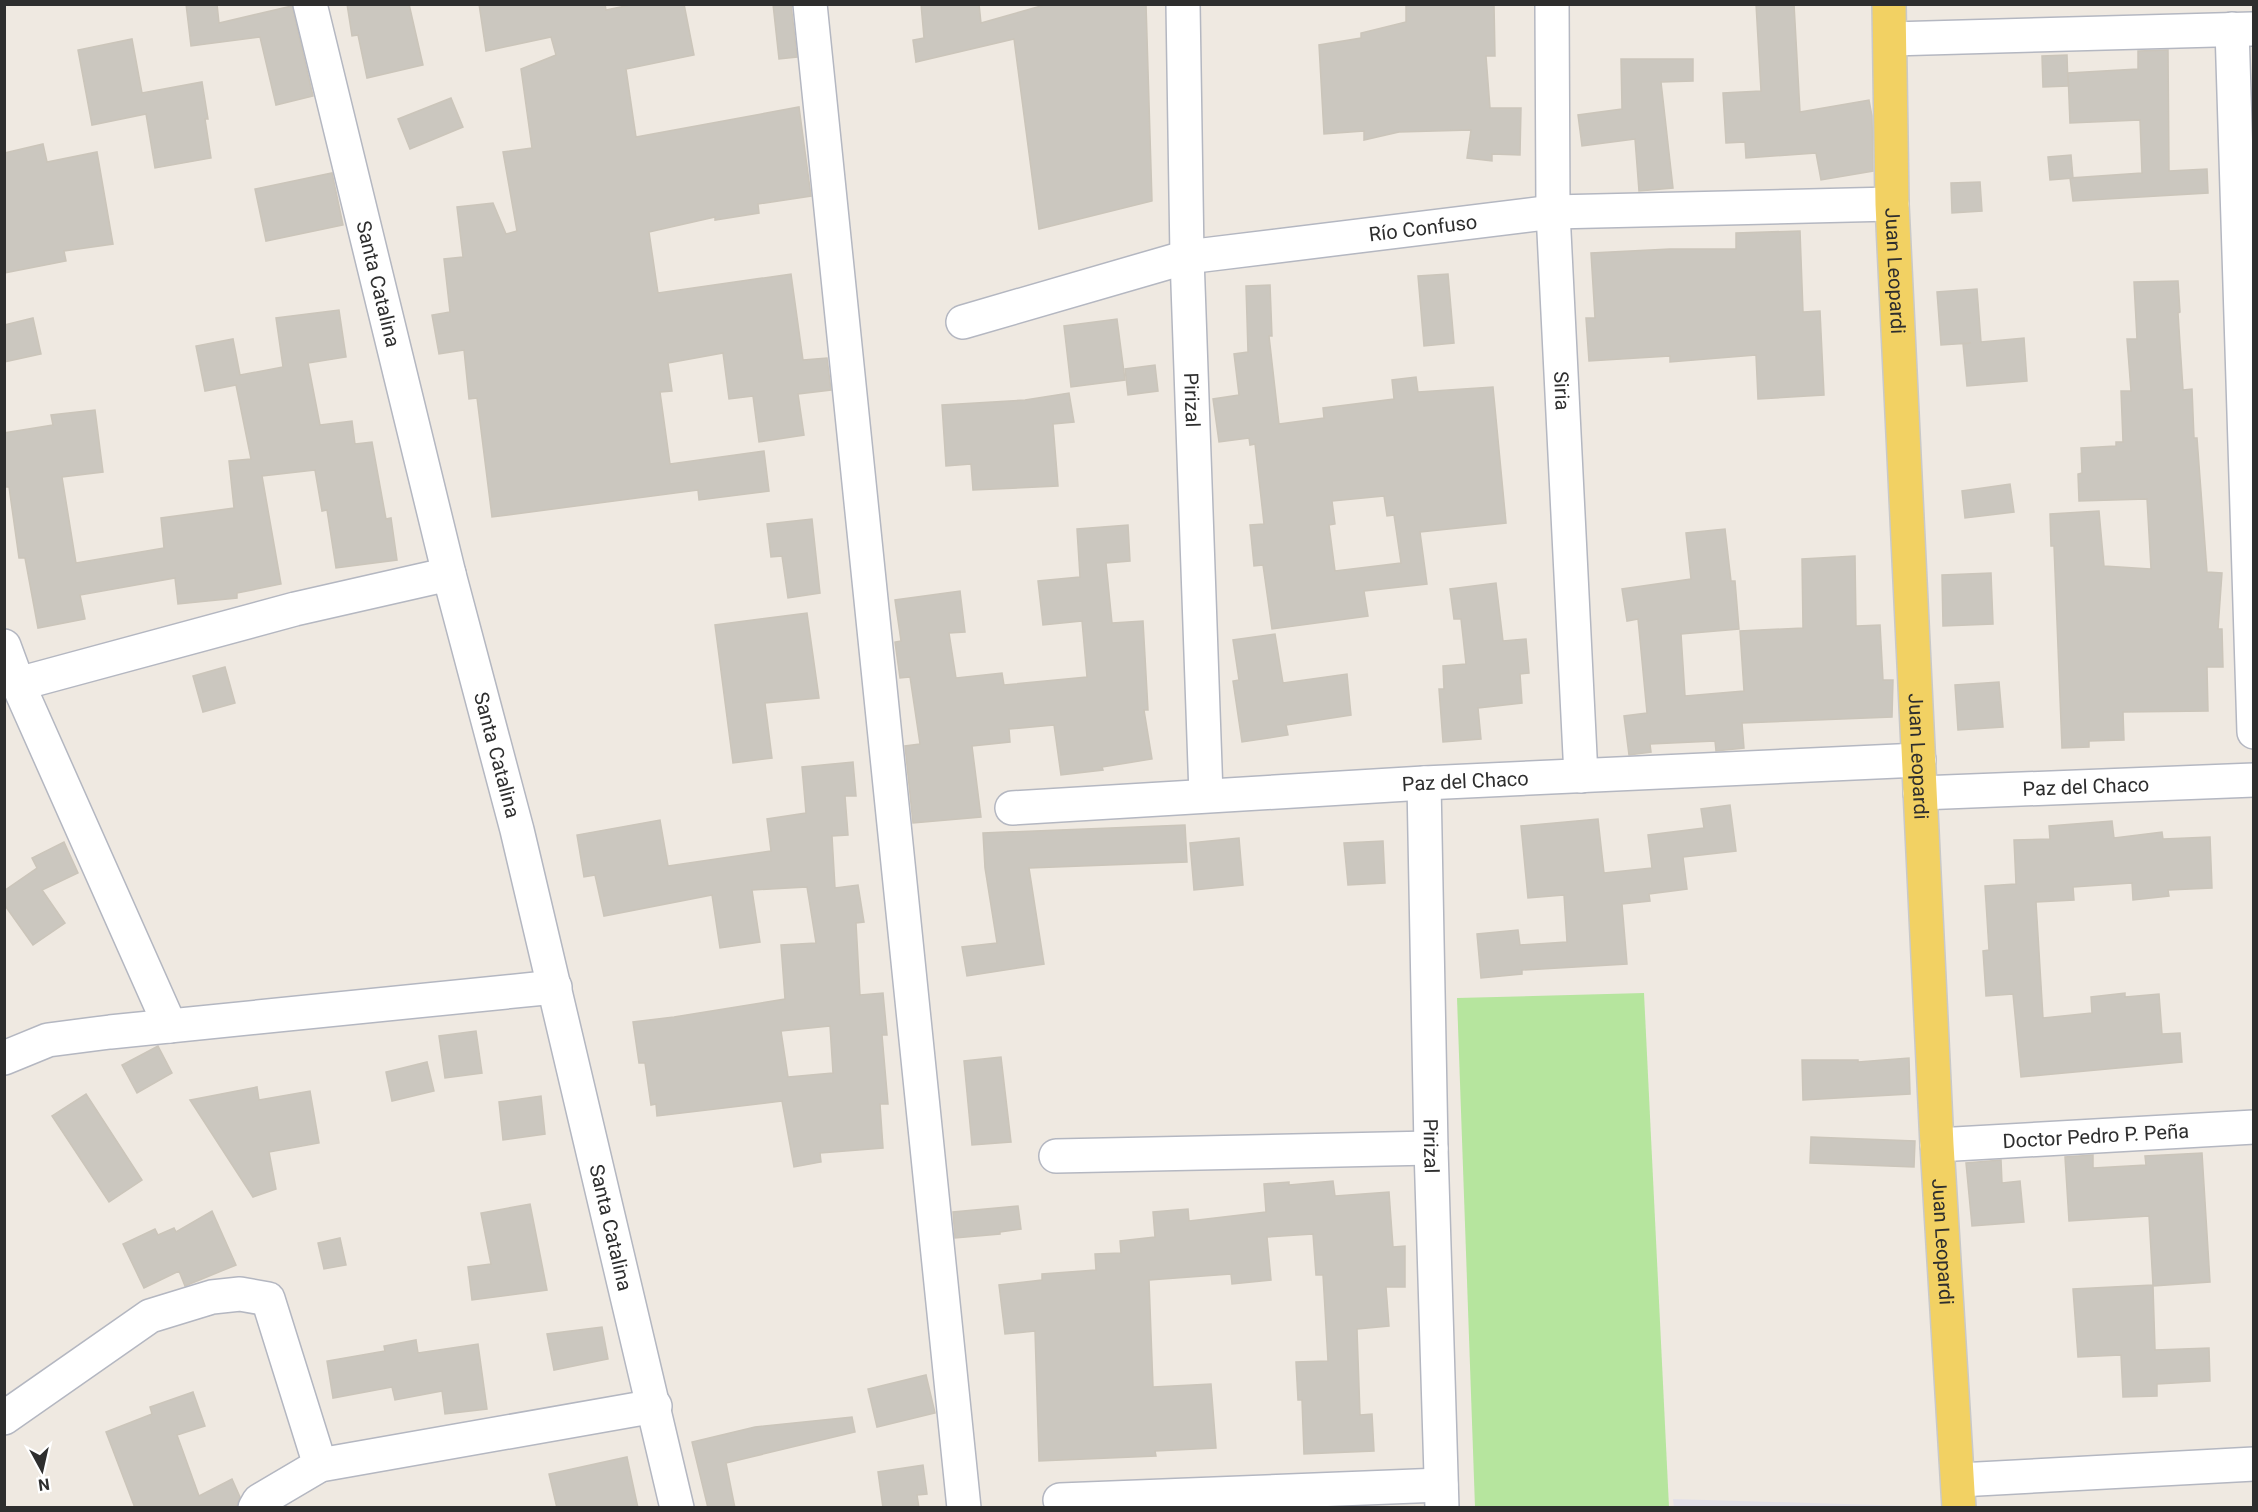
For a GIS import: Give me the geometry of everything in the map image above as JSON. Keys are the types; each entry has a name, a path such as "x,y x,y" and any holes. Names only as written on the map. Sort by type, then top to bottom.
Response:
{"main road":[{"name":"Juan Leopardi","path":"1889,4 1892,204 1936,1145 1959,1494"}],"street":[{"name":"Santa Catalina","path":"309,4 449,574 517,830 677,1508"},
{"path":"810,4 963,1499"},
{"name":"Pirizal","path":"1183,4 1187,257 1206,795"},
{"name":"Siria","path":"1552,4 1553,212 1581,776"},
{"path":"1891,39 2243,29 2253,732"},
{"name":"Río Confuso","path":"963,322 1187,257 1553,212 1892,204"},
{"path":"18,684 295,609 449,574"},
{"path":"4,646 18,684 170,1026"},
{"name":"Paz del Chaco","path":"1012,808 1424,783 1919,760"},
{"name":"Paz del Chaco","path":"1920,793 2253,780"},
{"name":"Pirizal","path":"1424,783 1431,1148 1442,1496"},
{"path":"4,1058 48,1040 555,987"},
{"name":"Doctor Pedro P. Peña","path":"1936,1145 2253,1127"},
{"path":"1056,1156 1431,1148"},
{"path":"4,1418 150,1316 212,1297 240,1294 268,1299 320,1465"},
{"path":"255,1508 259,1501 320,1465 655,1407"},
{"path":"1959,1494 2253,1464"},
{"path":"1060,1500 1442,1496"}],"shaded area":[{"path":"1673,1499 1943,1507 1674,1508"}],"green space":[{"path":"1644,993 1669,1507 1475,1507 1457,998"}],"building":[{"path":"186,4 217,4 219,23 292,6 313,96 276,105 260,37 191,46"},
{"path":"347,4 409,4 423,65 367,78 358,35 352,36"},
{"path":"479,4 605,4 606,10 635,4 684,4 694,55 626,69 636,137 799,107 811,196 758,204 759,213 715,220 715,217 649,232 658,293 791,274 803,360 827,358 831,390 798,394 804,435 759,442 753,396 729,399 723,353 668,363 672,391 660,392 670,464 764,451 769,491 699,500 698,490 492,517 477,398 469,399 464,350 439,354 432,315 450,312 444,259 463,257 457,207 493,203 506,234 517,231 503,152 532,148 521,69 556,55 551,37 486,51"},
{"path":"773,4 791,4 797,57 779,59"},
{"path":"921,4 979,4 981,23 1048,4 1146,4 1152,201 1039,229 1014,39 916,62 913,40 924,38"},
{"path":"1406,4 1494,4 1495,56 1486,56 1490,108 1521,108 1520,155 1492,154 1492,161 1467,158 1471,130 1399,132 1364,140 1364,131 1324,134 1319,45 1361,38 1361,33 1406,22"},
{"path":"1756,4 1794,4 1800,112 1869,100 1872,116 1873,171 1821,180 1816,153 1746,158 1745,142 1726,143 1723,93 1761,91"},
{"path":"132,39 142,93 202,82 211,158 155,168 146,114 92,125 78,50"},
{"path":"2168,50 2169,171 2207,169 2208,193 2073,201 2070,178 2142,173 2140,120 2070,123 2068,73 2138,69 2138,51"},
{"path":"2067,55 2068,86 2043,87 2042,56"},
{"path":"1621,59 1693,59 1693,81 1661,82 1673,188 1639,191 1635,139 1582,146 1578,115 1622,109"},
{"path":"451,98 463,127 410,149 398,119"},
{"path":"43,144 47,162 97,152 113,244 64,251 66,261 4,273 4,153"},
{"path":"2071,155 2073,178 2050,180 2048,157"},
{"path":"332,173 343,225 266,241 255,189"},
{"path":"1980,182 1982,211 1952,213 1951,183"},
{"path":"1800,231 1803,312 1820,311 1824,395 1758,399 1756,355 1670,362 1670,356 1589,361 1586,318 1595,318 1591,253 1670,249 1736,249 1736,233"},
{"path":"1448,274 1454,343 1424,346 1418,276"},
{"path":"2178,281 2183,390 2192,389 2194,438 2197,438 2207,572 2222,573 2218,629 2222,629 2223,667 2207,667 2208,711 2123,712 2124,740 2089,741 2089,747 2062,748 2054,546 2051,546 2050,514 2099,511 2104,566 2151,569 2147,499 2079,501 2078,474 2082,473 2081,448 2116,446 2116,442 2123,442 2121,391 2131,391 2127,339 2137,339 2134,282"},
{"path":"1270,285 1272,336 1269,336 1279,424 1324,418 1323,408 1394,399 1392,380 1416,377 1418,392 1493,387 1506,523 1420,532 1427,584 1364,591 1368,616 1272,629 1263,565 1254,566 1250,525 1264,524 1255,444 1250,445 1249,438 1219,442 1213,399 1239,395 1234,354 1248,352 1246,286","holes":["1384,496 1387,516 1394,515 1401,563 1335,571 1329,525 1335,524 1332,501"]},
{"path":"1977,289 1981,342 2024,338 2027,381 1967,386 1963,344 1971,343 1941,345 1937,292"},
{"path":"339,310 346,357 308,363 320,425 352,421 355,444 372,442 386,519 391,518 397,560 336,568 327,510 322,511 315,470 262,476 281,584 237,593 237,598 178,604 175,578 80,595 85,619 38,628 25,558 19,558 9,487 4,487 4,433 53,425 51,415 95,410 103,472 62,477 76,563 164,548 161,518 234,508 229,461 251,459 236,385 205,391 196,346 233,339 240,375 283,367 276,318"},
{"path":"33,318 41,354 4,362 4,325"},
{"path":"1117,319 1125,380 1071,387 1064,326"},
{"path":"1155,365 1158,391 1128,395 1125,369"},
{"path":"1069,393 1074,422 1053,424 1058,486 973,490 971,464 946,466 942,405 1025,400"},
{"path":"2010,484 2014,512 1965,518 1962,491"},
{"path":"812,519 820,593 788,598 782,556 771,557 767,524"},
{"path":"1128,525 1130,561 1106,563 1112,623 1143,621 1148,710 1144,710 1152,759 1102,767 1103,770 1061,775 1054,725 1009,729 1010,742 972,746 981,817 913,823 905,746 920,744 910,677 900,678 895,642 901,641 895,600 960,591 965,632 949,633 956,678 1002,673 1004,685 1087,677 1082,621 1043,625 1038,581 1080,577 1077,529"},
{"path":"1725,529 1731,581 1735,581 1739,629 1681,634 1685,696 1744,691 1740,631 1803,628 1802,559 1855,556 1856,626 1880,625 1883,680 1893,680 1892,717 1742,723 1744,748 1716,751 1715,741 1650,744 1651,752 1629,755 1624,716 1647,713 1638,619 1627,621 1622,589 1691,579 1686,533"},
{"path":"1991,573 1993,624 1943,626 1942,575"},
{"path":"1496,583 1503,641 1526,639 1529,673 1520,674 1522,703 1478,708 1481,739 1443,742 1439,689 1444,689 1443,666 1466,664 1461,619 1454,619 1450,589"},
{"path":"807,613 819,698 765,703 772,758 733,763 715,625"},
{"path":"1275,634 1283,683 1347,674 1351,715 1286,725 1288,735 1242,742 1233,681 1239,680 1233,640"},
{"path":"225,667 235,703 203,712 193,676"},
{"path":"1999,682 2003,727 1958,730 1955,685"},
{"path":"853,762 856,796 845,796 848,835 832,836 835,888 858,885 864,922 856,923 860,995 883,993 887,1035 882,1035 888,1104 880,1104 883,1148 820,1153 821,1162 794,1167 782,1101 657,1116 656,1104 651,1105 645,1063 639,1063 633,1022 785,999 781,945 816,943 807,887 752,890 760,942 720,948 712,895 604,916 595,875 584,877 577,835 660,820 668,866 771,851 767,819 806,813 802,767","holes":["830,1026 833,1073 788,1077 781,1031"]},
{"path":"1730,805 1736,851 1683,857 1687,889 1649,894 1650,901 1622,904 1627,964 1522,970 1522,974 1481,978 1477,934 1518,930 1520,945 1567,942 1564,895 1528,898 1521,826 1598,819 1604,873 1652,868 1648,835 1704,828 1701,809"},
{"path":"2112,821 2114,838 2162,832 2163,839 2210,837 2212,888 2168,890 2169,896 2133,900 2132,883 2073,887 2074,900 2036,902 2043,1018 2092,1013 2091,997 2125,993 2125,997 2159,994 2162,1034 2180,1033 2182,1062 2021,1077 2013,994 1986,996 1983,951 1989,950 1985,886 2016,884 2014,840 2050,839 2049,826"},
{"path":"1185,825 1187,862 1029,868 1044,964 967,976 962,947 997,943 985,868 983,833"},
{"path":"1239,838 1243,885 1194,890 1190,843"},
{"path":"1383,841 1385,883 1348,885 1344,843"},
{"path":"64,842 78,873 42,890 65,923 33,945 6,907 4,908 4,891 37,868 32,858"},
{"path":"476,1031 482,1073 445,1078 439,1036"},
{"path":"158,1046 172,1073 137,1093 122,1065"},
{"path":"1001,1057 1011,1142 972,1145 964,1061"},
{"path":"1909,1058 1910,1094 1803,1100 1802,1060 1858,1060 1858,1062"},
{"path":"427,1062 434,1091 392,1101 386,1072"},
{"path":"257,1087 259,1100 310,1091 319,1143 269,1152 276,1189 253,1197 190,1100"},
{"path":"86,1094 142,1180 109,1202 52,1116"},
{"path":"541,1096 545,1134 503,1140 499,1102"},
{"path":"1811,1137 1915,1141 1914,1167 1810,1163"},
{"path":"2202,1153 2210,1282 2153,1286 2155,1350 2209,1348 2210,1381 2157,1384 2157,1396 2123,1397 2121,1355 2078,1357 2073,1289 2153,1285 2149,1216 2069,1221 2065,1157 2093,1155 2093,1168 2146,1165 2145,1156"},
{"path":"2001,1160 2002,1183 2020,1181 2024,1222 1972,1226 1966,1163"},
{"path":"1333,1181 1335,1196 1389,1192 1393,1247 1405,1246 1405,1287 1386,1287 1389,1326 1357,1329 1360,1415 1372,1414 1374,1451 1304,1454 1302,1400 1298,1400 1296,1362 1328,1361 1323,1275 1316,1275 1313,1234 1267,1237 1271,1280 1232,1284 1231,1274 1149,1280 1153,1387 1211,1384 1216,1448 1155,1451 1156,1456 1039,1461 1035,1331 1005,1334 999,1285 1042,1280 1042,1274 1096,1270 1095,1254 1121,1253 1120,1241 1155,1237 1153,1212 1188,1209 1189,1221 1266,1212 1264,1184 1289,1182 1289,1185"},
{"path":"530,1204 547,1290 472,1300 468,1267 491,1264 481,1213"},
{"path":"1018,1206 1021,1229 1000,1232 1000,1234 955,1238 953,1212"},
{"path":"212,1211 236,1265 185,1286 179,1271 144,1288 123,1244 155,1229 158,1235 174,1228 176,1232"},
{"path":"340,1238 346,1265 324,1269 318,1243"},
{"path":"602,1327 608,1359 554,1370 547,1334"},
{"path":"416,1340 418,1353 478,1344 487,1409 445,1414 442,1391 395,1400 392,1387 333,1398 327,1361 385,1351 384,1346"},
{"path":"926,1375 935,1413 877,1427 868,1389"},
{"path":"193,1392 205,1426 177,1435 199,1496 232,1479 240,1497 236,1508 135,1508 106,1432 152,1414 150,1407"},
{"path":"852,1417 855,1432 726,1463 735,1508 708,1508 692,1442 755,1427"},
{"path":"627,1457 638,1508 557,1508 549,1474"},
{"path":"923,1465 927,1494 917,1495 919,1508 883,1508 878,1472"}]}
